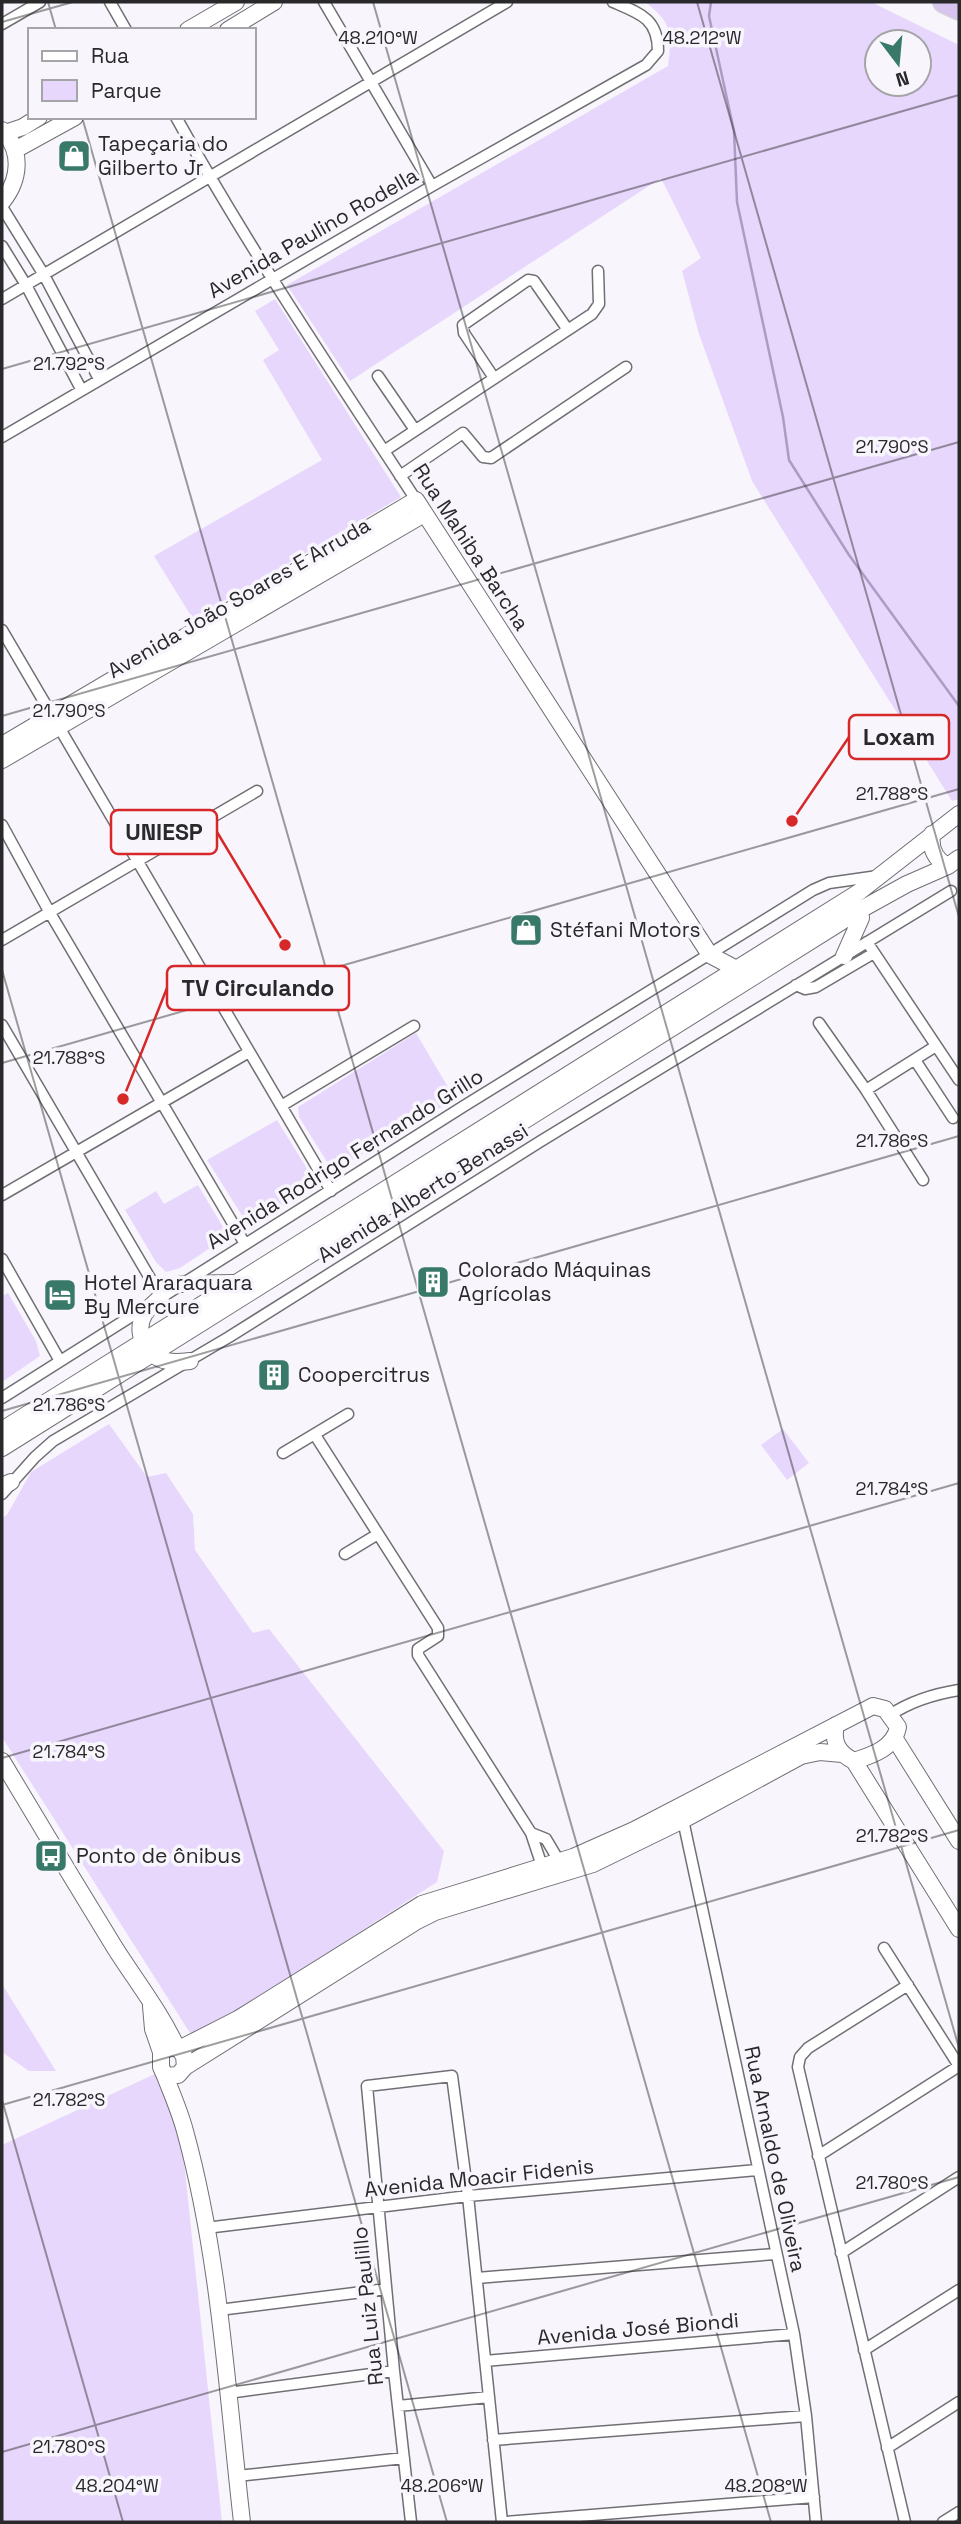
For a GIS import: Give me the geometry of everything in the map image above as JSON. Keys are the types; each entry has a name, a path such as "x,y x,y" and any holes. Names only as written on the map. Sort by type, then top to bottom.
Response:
{"highway":[{"path":"944,2 959,9"}],"street":[{"path":"2,24 40,2"},
{"path":"110,2 125,28"},
{"path":"191,28 236,2"},
{"path":"231,28 274,2"},
{"path":"324,2 432,186"},
{"path":"2,299 507,2"},
{"name":"Avenida Paulino Rodella","path":"2,437 432,186 646,65 658,51 654,25 638,13 613,2"},
{"path":"36,119 23,127 3,131 15,150 17,165 16,179 2,204 44,275 99,379"},
{"path":"15,150 71,119"},
{"name":"Rua Mahiba Barcha","path":"177,119 273,280 710,955 754,977"},
{"path":"2,246 26,285 81,389"},
{"path":"384,451 597,310 598,271"},
{"path":"494,378 464,333 463,325 528,280 534,281 568,330"},
{"path":"400,476 463,432 483,457 491,458 626,367"},
{"path":"377,376 415,430"},
{"name":"Avenida João Soares E Arruda","path":"2,760 76,710 420,507"},
{"path":"2,630 331,1191"},
{"name":"Avenida João Soares E Arruda","path":"2,745 55,723"},
{"path":"2,940 257,790"},
{"path":"2,1448 236,1283 859,892 959,814"},
{"path":"2,825 50,913 245,1244"},
{"path":"932,834 934,853 941,863 954,862"},
{"path":"2,1430 147,1348 907,884 954,862"},
{"name":"Avenida Rodrigo Fernando Grillo","path":"2,1398 464,1106 813,890 829,883 880,875"},
{"name":"Avenida Alberto Benassi","path":"5,1487 54,1441 190,1361 951,891"},
{"path":"860,914 869,925 874,953 959,1080"},
{"path":"844,956 860,914"},
{"path":"796,985 805,989 816,987 874,953"},
{"path":"819,1023 866,1090 923,1180"},
{"path":"2,1025 161,1297 146,1312 141,1322 140,1331 147,1348 169,1362 190,1361"},
{"path":"281,1106 414,1026"},
{"path":"866,1090 936,1046"},
{"path":"2,1195 248,1052"},
{"path":"915,1060 953,1118"},
{"path":"2,1259 60,1361"},
{"path":"182,1284 236,1283"},
{"path":"283,1453 348,1414"},
{"path":"315,1435 440,1632 418,1649 418,1655 531,1833 542,1866"},
{"path":"345,1554 378,1534"},
{"path":"890,1714 906,1704 939,1693 959,1690"},
{"path":"165,2076 173,2076 183,2070 435,1912 593,1864 680,1814 836,1725 873,1706 885,1709 898,1727 895,1739 876,1753 848,1757 820,1752 801,1756 680,1814 604,1845 422,1904 238,2019 172,2049 161,2067 185,2130 206,2228 219,2310 242,2522"},
{"path":"836,1725 835,1740 959,1929"},
{"path":"895,1739 959,1841"},
{"path":"2,1760 151,2006 153,2029 172,2049 184,2056 185,2130"},
{"name":"Rua Arnaldo de Oliveira","path":"680,1814 794,2334 806,2416 816,2522"},
{"path":"531,1833 546,1839 559,1861"},
{"path":"818,2156 959,2066 884,1948"},
{"path":"905,2522 798,2071 800,2057 808,2048 908,1985"},
{"name":"Rua Luiz Paulillo","path":"411,2522 377,2208 367,2086 452,2076 468,2196"},
{"name":"Avenida Moacir Fidenis","path":"206,2228 468,2196 757,2170"},
{"path":"841,2253 959,2177"},
{"path":"468,2196 504,2522 814,2497"},
{"path":"477,2278 775,2254"},
{"path":"219,2310 386,2289"},
{"path":"864,2350 959,2290"},
{"name":"Avenida José Biondi","path":"485,2361 794,2334"},
{"path":"228,2393 394,2371"},
{"path":"398,2406 489,2396"},
{"path":"887,2448 959,2402"},
{"path":"493,2440 806,2416"},
{"path":"237,2476 404,2458"},
{"path":"943,2522 959,2512"}],"green space":[{"path":"645,2 871,2 924,28 863,28 863,98 933,98 933,32 959,45 959,799 952,801 752,481 699,334 682,271 701,258 661,178 350,381 287,285 668,66 670,37 661,16"},
{"path":"275,299 401,497 193,619 154,556 322,460 263,360 279,350 255,311"},
{"path":"416,1033 455,1099 342,1166 334,1168 329,1165 299,1117 298,1107"},
{"path":"277,1120 306,1167 311,1182 301,1194 282,1208 261,1219 246,1222 207,1160"},
{"path":"198,1185 223,1227 225,1238 180,1268 166,1272 156,1262 125,1210 156,1191 164,1204"},
{"path":"8,1293 36,1341 40,1356 2,1382 2,1296"},
{"path":"109,1424 147,1477 166,1473 193,1514 195,1550 253,1633 269,1629 444,1851 437,1882 204,2032 190,2033 2,1737 2,1518 7,1515 31,1472"},
{"path":"783,1429 809,1463 787,1480 761,1445"},
{"path":"2,1984 56,2071 29,2071 2,2052"},
{"path":"157,2073 181,2133 222,2522 2,2522 2,2145"}],"waterway":[{"path":"711,2 709,16 734,131 737,202 783,417 789,460 849,555 959,706"}],"place":[{"name":"Tapeçaria do Gilberto Jr","path":"74,156"},
{"name":"Loxam","path":"792,821"},
{"name":"Stéfani Motors","path":"526,930"},
{"name":"UNIESP","path":"285,945"},
{"name":"TV Circulando","path":"123,1099"},
{"name":"Colorado Máquinas Agrícolas","path":"433,1282"},
{"name":"Hotel Araraquara By Mercure","path":"60,1295"},
{"name":"Coopercitrus","path":"274,1375"},
{"name":"Ponto de ônibus","path":"51,1856"}]}
